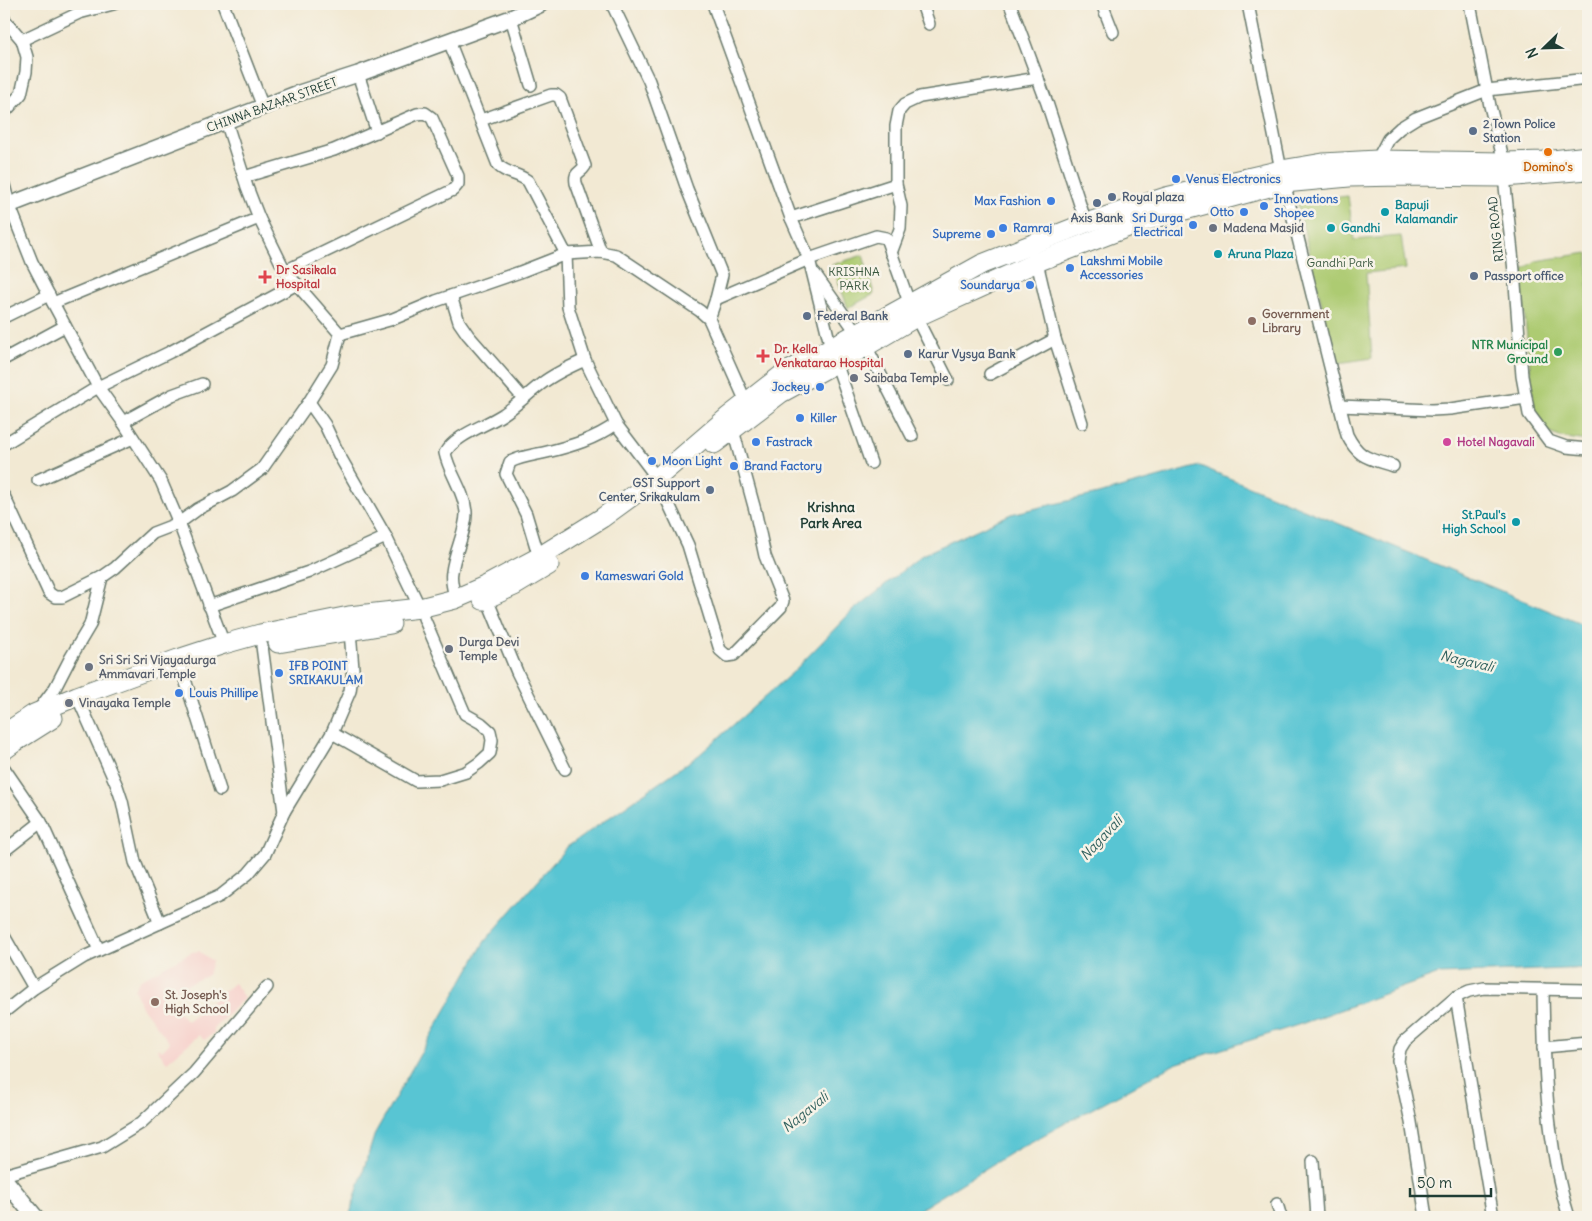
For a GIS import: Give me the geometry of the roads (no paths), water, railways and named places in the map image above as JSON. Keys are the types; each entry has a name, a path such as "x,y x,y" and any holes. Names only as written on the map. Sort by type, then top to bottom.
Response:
{"main road":[{"path":"913,311 1144,221 1323,163 1377,160 1504,170 1544,161 1588,156"},
{"path":"4,750 36,721 50,719 81,705 182,670 262,646 350,631 422,613 484,586 539,557 658,482 733,430 834,355 913,311 982,264 1086,223 1166,197 1283,177 1385,176 1504,170 1588,170"},
{"path":"4,734 36,721 77,696 224,644 260,634 349,616 453,611 487,599 514,586 545,567 658,482 746,402 783,374 834,355"},
{"path":"4,1179 35,1217"}],"street":[{"path":"22,40 80,13 113,4"},
{"path":"223,4 263,107"},
{"name":"CHINNA BAZAAR STREET","path":"6,205 296,94 358,74 511,18 541,4"},
{"path":"612,4 649,81 687,189 722,275 709,319"},
{"path":"714,4 791,218 810,264 834,355 870,463"},
{"path":"922,4 928,24"},
{"path":"1010,4 1038,78 1086,223"},
{"path":"1102,4 1113,32"},
{"path":"1248,4 1283,177 1347,435 1354,448 1363,456 1393,466"},
{"name":"RING ROAD","path":"1470,4 1504,170 1522,376 1529,414 1549,440 1566,447 1588,449"},
{"path":"511,18 530,85"},
{"path":"4,19 22,40 27,57 21,94 4,113"},
{"path":"449,41 498,165 503,170 522,176 528,181 566,254 568,307 585,360 616,424 658,482 665,496 688,545 720,650 727,656 734,655 782,607 783,601 765,556 755,510 733,430"},
{"path":"358,74 377,132"},
{"path":"890,253 900,229 900,206 896,184 896,126 899,111 905,104 920,97 1038,78"},
{"path":"1377,160 1388,139 1400,128 1416,118 1487,90 1588,79"},
{"path":"481,120 551,95 556,95 560,98 585,166 583,170 577,173 575,177 576,183 602,252"},
{"path":"244,177 334,150 417,114 425,113 432,118 458,176 458,184 453,190 285,271"},
{"path":"226,121 259,218 285,271 340,334"},
{"path":"791,218 896,184"},
{"path":"4,185 6,205 32,262 65,326 98,387 123,422 160,482 179,523 224,644"},
{"path":"4,317 259,218"},
{"path":"716,299 810,264 876,236 886,238 913,311 948,380"},
{"path":"1034,244 1055,339 1082,422"},
{"path":"340,334 393,319 566,254 602,252 616,255 709,319 746,402"},
{"path":"810,264 862,340 912,436"},
{"path":"4,444 98,387 170,352 297,284"},
{"path":"451,296 459,322 468,335 523,398"},
{"path":"4,359 65,326"},
{"path":"4,496 49,593 55,598 62,597 102,577 153,533 179,523 198,509 232,492 262,469 309,402 332,365 340,334"},
{"path":"990,374 1055,339"},
{"path":"455,599 451,574 465,524 466,512 464,499 447,463 445,453 449,446 503,414 543,382 564,369 585,360"},
{"path":"123,422 172,395 202,384"},
{"path":"1340,406 1441,410 1526,398"},
{"path":"309,402 325,425 339,455 386,537 422,613 465,714 481,723 490,731 492,740 490,752 480,763 466,772 440,780 416,781 332,733"},
{"path":"539,557 526,514 506,474 510,462 519,458 571,446 602,434 616,424"},
{"path":"38,480 133,438"},
{"path":"209,606 309,572 386,537"},
{"path":"36,721 70,657 90,625 102,577"},
{"path":"487,599 517,672 565,769"},
{"path":"4,1012 34,988 98,950 220,896 248,874 265,854 284,812 332,733 350,691 353,669 350,631"},
{"path":"262,646 284,812"},
{"path":"182,670 220,790"},
{"path":"81,705 117,786 135,862 160,923"},
{"path":"4,768 41,822 98,950"},
{"path":"4,851 41,822"},
{"path":"4,936 34,988"},
{"path":"4,1175 102,1146 141,1123 194,1073 267,987"},
{"path":"1426,1217 1411,1122 1398,1061 1400,1049 1405,1041 1456,997 1469,990 1484,988 1588,990"},
{"path":"1543,989 1544,1047 1552,1146 1569,1217"},
{"path":"1456,997 1493,1217"},
{"path":"1544,1047 1588,1043"},
{"path":"1313,1161 1317,1217"},
{"path":"1277,1204 1281,1217"}],"water":[{"name":"Nagavali","path":"1200,466 1588,627 1588,968 1439,974 1301,1024 1175,1064 1014,1151 914,1213 888,1217 349,1217 375,1133 485,941 567,847 699,755 792,673 852,611 922,555 1011,514 1098,494"}],"place":[{"name":"2 Town Police Station","path":"1473,131"},
{"name":"Domino's","path":"1548,152"},
{"name":"Venus Electronics","path":"1176,179"},
{"name":"Royal plaza","path":"1112,197"},
{"name":"Max Fashion","path":"1051,201"},
{"name":"Axis Bank","path":"1097,203"},
{"name":"Innovations Shopee","path":"1264,206"},
{"name":"Otto","path":"1244,212"},
{"name":"Bapuji Kalamandir","path":"1385,212"},
{"name":"Sri Durga Electrical","path":"1193,225"},
{"name":"Ramraj","path":"1003,228"},
{"name":"Madena Masjid","path":"1213,228"},
{"name":"Gandhi","path":"1331,228"},
{"name":"Supreme","path":"991,234"},
{"name":"Aruna Plaza","path":"1218,254"},
{"name":"Lakshmi Mobile Accessories","path":"1070,268"},
{"name":"Passport office","path":"1474,276"},
{"name":"Dr Sasikala Hospital","path":"265,277"},
{"name":"Soundarya","path":"1030,285"},
{"name":"Federal Bank","path":"807,316"},
{"name":"Government Library","path":"1252,321"},
{"name":"NTR Municipal Ground","path":"1558,352"},
{"name":"Karur Vysya Bank","path":"908,354"},
{"name":"Dr. Kella Venkatarao Hospital","path":"763,356"},
{"name":"Saibaba Temple","path":"854,378"},
{"name":"Jockey","path":"820,387"},
{"name":"Killer","path":"800,418"},
{"name":"Fastrack","path":"756,442"},
{"name":"Hotel Nagavali","path":"1447,442"},
{"name":"Moon Light","path":"652,461"},
{"name":"Brand Factory","path":"734,466"},
{"name":"GST Support Center, Srikakulam","path":"710,490"},
{"name":"St.Paul's High School","path":"1516,522"},
{"name":"Kameswari Gold","path":"585,576"},
{"name":"Durga Devi Temple","path":"449,649"},
{"name":"Sri Sri Sri Vijayadurga Ammavari Temple","path":"89,667"},
{"name":"IFB POINT SRIKAKULAM","path":"279,673"},
{"name":"Louis Phillipe","path":"179,693"},
{"name":"Vinayaka Temple","path":"69,703"},
{"name":"St. Joseph's High School","path":"155,1002"}],"district":[{"name":"Krishna Park Area","path":"831,516"}],"park label":[{"name":"Gandhi Park","path":"1340,263"},
{"name":"KRISHNA PARK","path":"854,279"}]}
